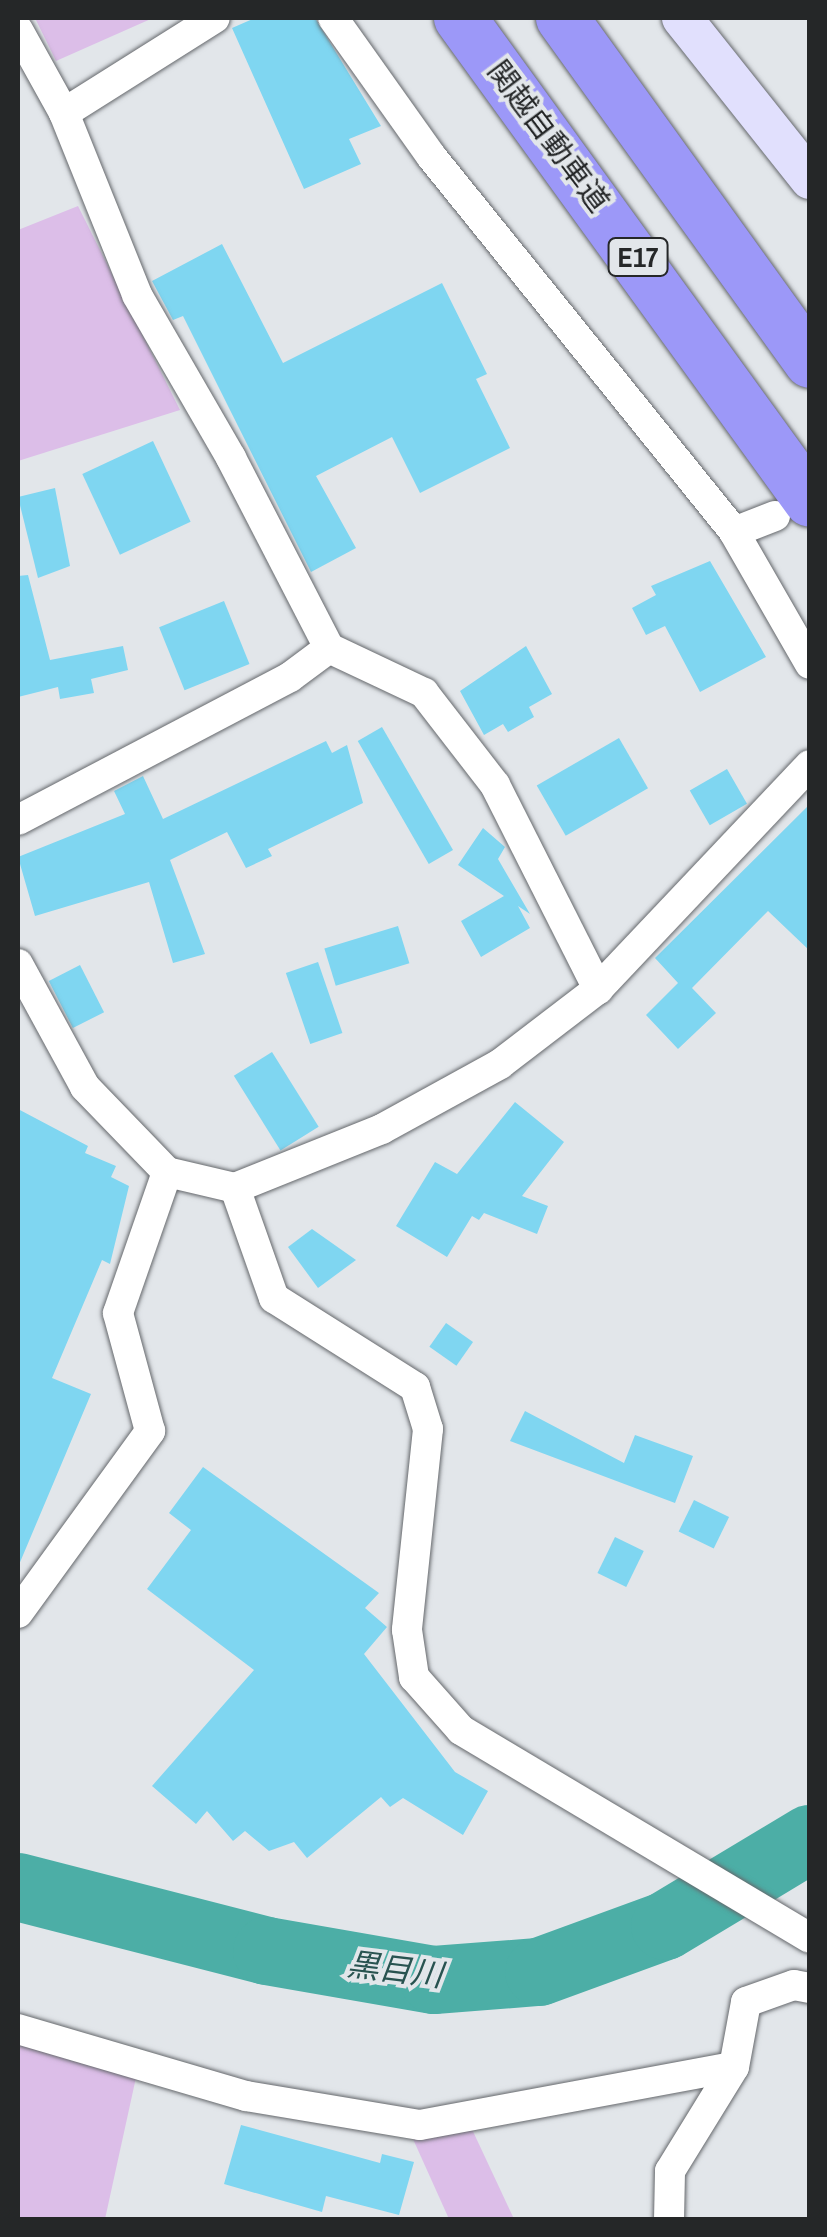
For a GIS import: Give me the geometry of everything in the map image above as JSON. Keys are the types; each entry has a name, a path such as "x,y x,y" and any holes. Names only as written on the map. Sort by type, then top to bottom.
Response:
{"highway":[{"name":"関越自動車道","path":"460,18 792,508"},
{"name":"E17","path":"562,18 810,362"}],"street":[{"path":"64,113 215,18"},
{"path":"333,18 431,156 734,532 810,664"},
{"path":"682,18 810,179"},
{"path":"18,30 64,113 137,295 231,458 328,648 424,693 496,785 598,990"},
{"path":"734,532 792,508"},
{"path":"18,820 290,677 328,648"},
{"path":"18,964 85,1088 167,1172 235,1188 382,1130 500,1064 598,990 810,765"},
{"path":"18,1613 150,1430 118,1313 167,1172"},
{"path":"235,1188 274,1298 415,1387 428,1429 407,1630 414,1677 461,1730 810,1938"},
{"path":"669,2220 670,2171 734,2066 746,2002 794,1985 810,1988"},
{"path":"18,2028 246,2096 420,2124 734,2066"}],"shaded area":[{"path":"35,18 153,18 56,61"},
{"path":"78,206 180,410 18,461 18,230"},
{"path":"18,2041 137,2073 105,2219 18,2219"},
{"path":"470,2125 514,2219 449,2219 413,2139"}],"building":[{"path":"255,18 315,18 381,126 349,139 361,164 304,189 232,28"},
{"path":"222,244 283,363 442,283 487,374 476,379 510,448 420,493 392,437 316,476 356,548 311,572 183,316 173,320 152,281"},
{"path":"153,441 191,522 120,555 82,474"},
{"path":"55,488 70,566 38,578 18,497"},
{"path":"710,561 766,657 700,692 665,626 646,635 632,608 656,595 651,586"},
{"path":"28,575 50,660 123,646 128,670 91,679 94,693 60,699 58,687 18,697 18,576"},
{"path":"224,601 249,664 185,690 159,627"},
{"path":"526,646 552,694 529,707 534,717 508,732 503,724 484,735 460,691"},
{"path":"382,727 453,850 429,864 358,741"},
{"path":"619,738 648,788 566,836 537,786"},
{"path":"326,741 332,753 347,745 363,803 268,849 272,856 246,868 227,832 170,860 205,954 173,963 149,882 35,916 18,857 125,814 114,791 143,776 163,819"},
{"path":"727,769 747,804 710,825 690,791"},
{"path":"810,804 810,951 768,911 692,988 716,1013 678,1049 646,1015 678,983 655,958"},
{"path":"483,828 505,847 498,859 530,914 518,906 530,928 481,957 461,921 504,896 458,865"},
{"path":"398,926 409,963 336,986 324,949"},
{"path":"318,962 342,1033 310,1044 286,973"},
{"path":"80,965 104,1012 73,1028 49,981"},
{"path":"272,1052 319,1127 280,1150 234,1076"},
{"path":"515,1102 564,1142 522,1196 548,1206 537,1234 484,1213 479,1220 472,1216 447,1257 396,1226 435,1162 457,1174"},
{"path":"18,1109 88,1146 85,1153 116,1166 111,1177 129,1186 110,1264 102,1260 52,1378 91,1394 18,1567"},
{"path":"312,1229 356,1260 318,1288 288,1247"},
{"path":"446,1323 473,1342 456,1366 429,1347"},
{"path":"525,1411 624,1463 635,1435 693,1456 675,1503 510,1441"},
{"path":"203,1467 379,1593 365,1608 387,1627 364,1654 455,1772 488,1791 463,1835 403,1798 390,1807 381,1797 307,1858 294,1842 269,1851 245,1831 233,1841 207,1811 196,1824 152,1786 254,1670 147,1589 191,1530 169,1513"},
{"path":"694,1500 729,1517 714,1549 679,1531"},
{"path":"615,1537 644,1551 626,1587 597,1573"},
{"path":"241,2125 380,2163 382,2154 414,2162 399,2215 326,2196 322,2212 224,2184"}],"waterway":[{"name":"黒目川","path":"18,1887 267,1951 434,1980 539,1972 665,1926 810,1839"}]}
